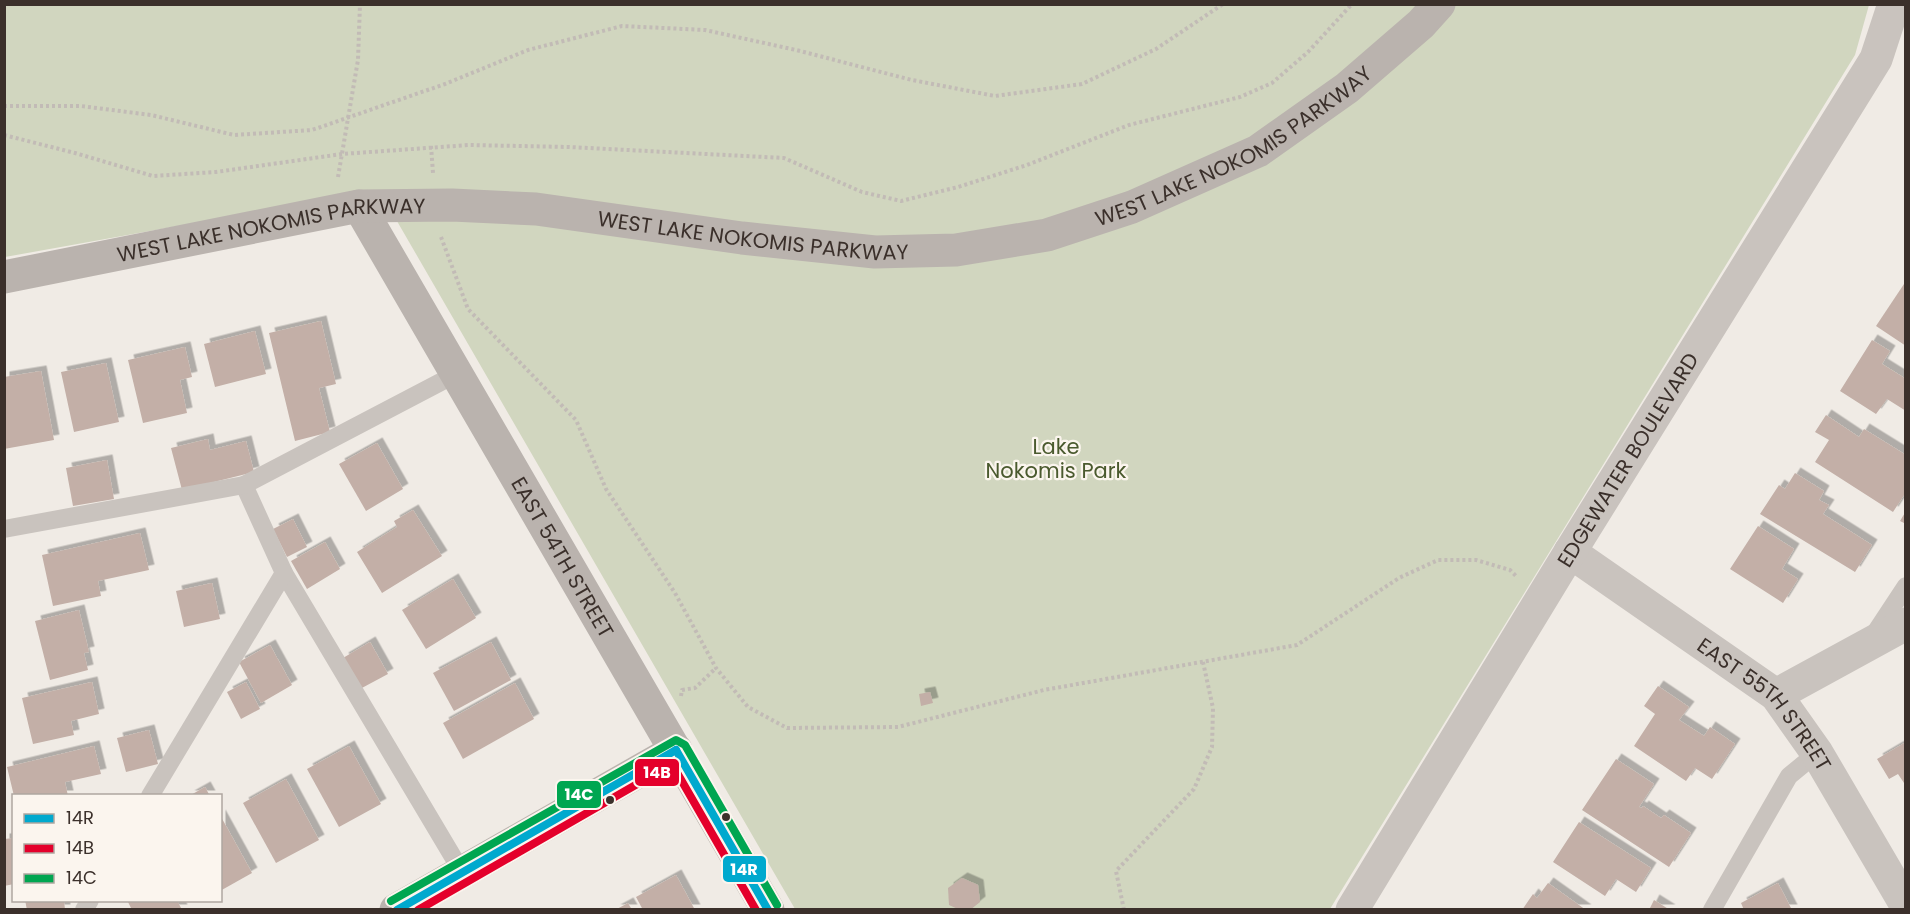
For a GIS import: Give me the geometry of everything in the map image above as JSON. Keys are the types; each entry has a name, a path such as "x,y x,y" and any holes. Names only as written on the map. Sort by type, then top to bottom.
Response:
{"street":[{"name":"WEST LAKE NOKOMIS PARKWAY","path":"4,277 359,206 436,205 536,208 742,238 875,252 956,249 1047,235 1132,207 1258,151 1347,88 1421,24 1439,4"},
{"name":"EDGEWATER BOULEVARD","path":"1352,909 1540,600 1876,59 1894,4"},
{"name":"EAST 54TH STREET","path":"359,206 768,909"},
{"name":"EAST 55TH STREET","path":"1570,552 1776,695 1817,753 1905,908"},
{"path":"1776,695 1809,679 1905,624"},
{"path":"396,909 676,750"}],"lane":[{"path":"4,529 244,485 456,374"},
{"path":"244,485 284,573 462,872"},
{"path":"151,794 284,573"},
{"path":"1867,645 1905,586"},
{"path":"1712,909 1789,776 1817,753"}],"path":[{"path":"337,180 358,60 360,4"},
{"path":"4,106 81,106 151,115 234,135 312,130 445,84 528,50 622,26 705,30 796,50 912,80 995,96 1082,84 1156,49 1223,4"},
{"path":"4,135 153,176 216,172 342,154 469,145 569,147 784,158 862,192 901,201 958,188 1027,165 1129,125 1240,97 1272,83 1308,52 1352,4"},
{"path":"431,147 439,232 468,309 576,420 606,489 675,593 716,668 748,707 787,728 898,728 1044,690 1297,645 1399,578 1438,560 1476,560 1510,570 1540,600"},
{"path":"1124,909 1116,871 1194,789 1212,747 1213,708 1203,662"},
{"path":"680,700 682,690 695,688 716,668"}],"green space":[{"name":"Lake Nokomis Park","path":"5,5 1869,5 1855,55 1330,909 795,909 379,190 5,257"}],"building":[{"path":"1904,284 1906,285 1906,346 1876,326"},
{"path":"321,321 336,384 319,388 330,432 295,441 269,333"},
{"path":"255,331 266,374 215,387 204,344"},
{"path":"1872,340 1890,351 1882,364 1906,379 1906,411 1887,399 1876,414 1840,391"},
{"path":"185,347 192,377 180,380 187,413 143,423 128,360"},
{"path":"106,363 119,422 74,432 61,372"},
{"path":"41,371 54,440 4,449 4,377"},
{"path":"1826,415 1859,437 1864,429 1906,455 1906,492 1893,512 1815,462 1829,440 1815,432"},
{"path":"208,439 210,450 246,441 254,472 182,490 171,448"},
{"path":"377,443 403,489 366,511 339,464"},
{"path":"107,460 114,499 73,506 66,468"},
{"path":"1795,473 1824,491 1819,500 1829,505 1823,514 1872,545 1855,572 1760,514 1779,485 1785,489"},
{"path":"413,510 442,556 382,593 357,552 397,527 394,521"},
{"path":"1906,511 1906,524 1900,521"},
{"path":"293,519 307,547 287,557 273,529"},
{"path":"1758,526 1794,549 1782,569 1798,579 1783,603 1730,569"},
{"path":"140,533 149,570 98,581 101,596 53,606 42,555"},
{"path":"325,542 340,569 307,589 291,561"},
{"path":"453,579 476,618 426,649 402,610"},
{"path":"212,583 220,619 184,627 176,591"},
{"path":"79,610 89,652 84,653 88,670 50,680 35,621"},
{"path":"370,642 388,674 360,689 343,658"},
{"path":"491,642 511,680 454,711 433,673"},
{"path":"270,645 292,685 261,703 239,662"},
{"path":"92,682 99,714 71,721 74,735 33,744 22,698"},
{"path":"246,682 260,709 241,719 227,692"},
{"path":"515,683 534,719 463,759 443,723"},
{"path":"1658,686 1689,707 1679,720 1704,736 1710,727 1735,744 1712,779 1695,768 1686,781 1634,746 1655,714 1644,706"},
{"path":"930,692 933,703 921,706 919,694"},
{"path":"149,730 158,764 126,772 117,738"},
{"path":"1906,742 1906,786 1898,774 1889,779 1877,759"},
{"path":"94,746 101,774 65,782 68,794 14,794 7,767"},
{"path":"349,746 381,804 339,827 307,769"},
{"path":"1616,759 1654,784 1639,807 1643,806 1661,818 1664,815 1691,833 1669,867 1582,810"},
{"path":"286,779 319,840 276,863 243,803"},
{"path":"205,787 209,794 193,794"},
{"path":"222,819 252,873 222,890"},
{"path":"1579,822 1651,868 1636,892 1616,879 1605,896 1553,862"},
{"path":"12,838 12,884 4,886 4,839"},
{"path":"676,875 695,910 643,910 636,897"},
{"path":"962,878 978,885 980,902 970,910 960,910 949,905 948,888"},
{"path":"1548,883 1586,910 1522,910 1533,894 1537,898"},
{"path":"1778,883 1792,910 1744,910 1741,903"},
{"path":"1654,900 1670,910 1649,910"},
{"path":"25,902 64,902 65,910 27,910"},
{"path":"128,902 178,902 182,910 132,910"},
{"path":"628,903 632,910 615,910"}],"transit line":[{"name":"14C","path":"391,901 676,740 685,745 777,905"},
{"name":"14R","path":"676,750 768,910"},
{"name":"14R","path":"397,910 676,750"},
{"name":"14B","path":"418,910 672,764 756,910"}]}
